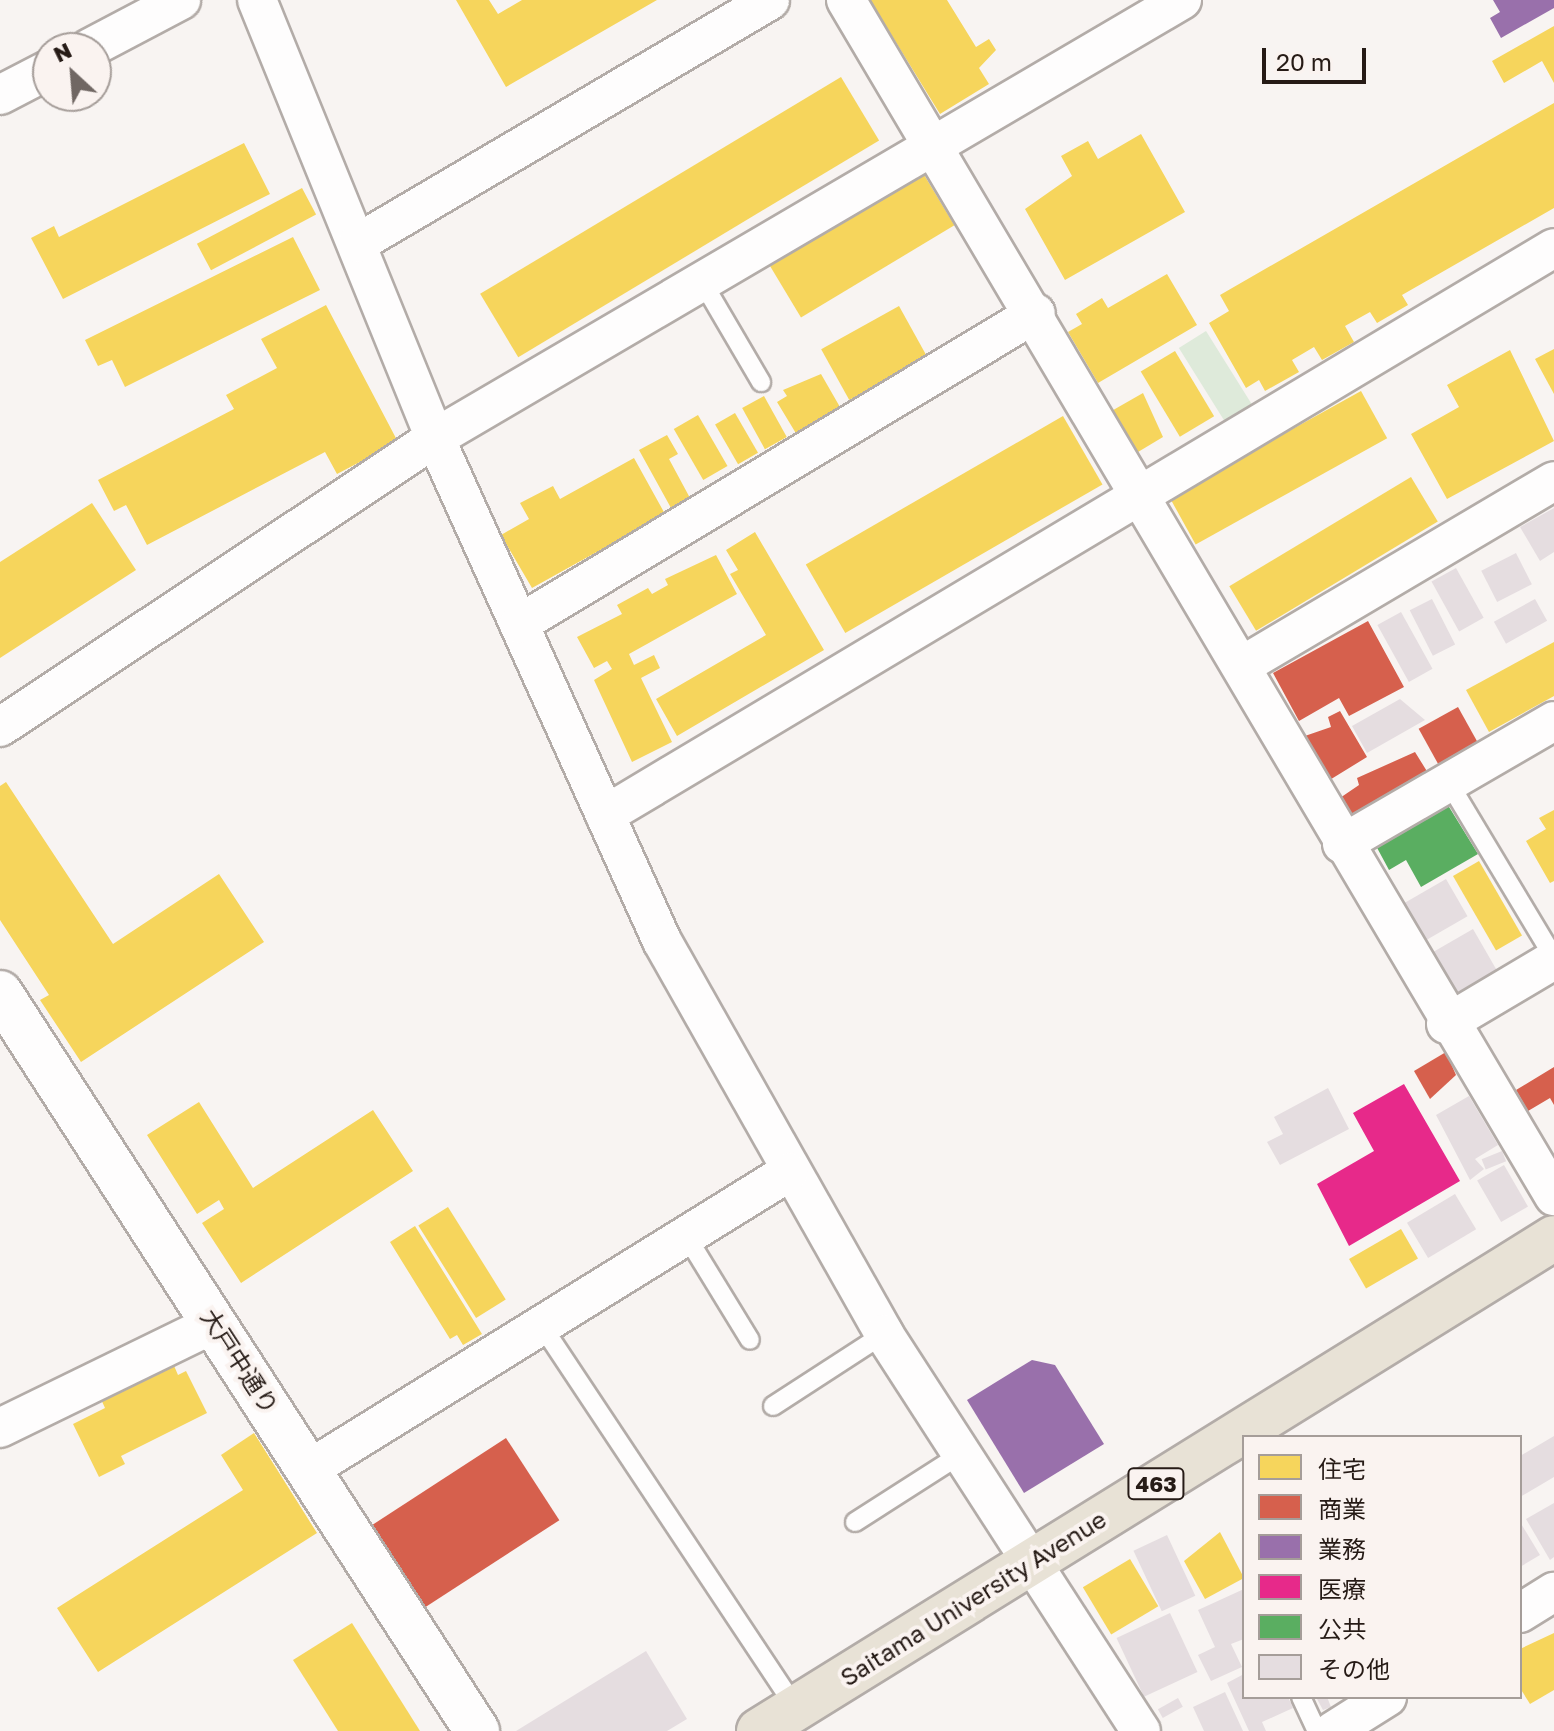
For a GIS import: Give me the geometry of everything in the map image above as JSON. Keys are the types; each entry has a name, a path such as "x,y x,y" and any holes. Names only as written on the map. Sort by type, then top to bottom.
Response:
{"highway":[{"name":"Saitama University Avenue","path":"759,1731 1554,1238"}],"street":[{"path":"112,36 181,0"},
{"path":"257,0 435,438 662,941 789,1172 884,1334 1141,1731"},
{"path":"358,243 770,0"},
{"path":"846,0 937,145 1243,665 1446,1024 1554,1196"},
{"path":"0,727 435,438 1182,0"},
{"path":"0,95 32,78"},
{"path":"605,815 1554,248"},
{"path":"519,624 1036,313"},
{"path":"1243,665 1554,481"},
{"path":"1342,844 1554,721"},
{"path":"1446,1024 1554,959"},
{"name":"大戸中通り","path":"0,993 311,1468 477,1731"},
{"path":"311,1468 540,1323 789,1172"},
{"path":"0,1428 215,1323"},
{"path":"1522,1612 1554,1592"},
{"path":"1333,1731 1384,1699"}],"lane":[{"path":"703,283 761,382"},
{"path":"1449,783 1554,959"},
{"path":"685,1234 750,1340"},
{"path":"540,1323 796,1708"},
{"path":"773,1406 884,1334"},
{"path":"855,1522 963,1453"},
{"path":"1302,1699 1317,1731"}],"green space":[{"path":"1206,331 1255,409 1228,426 1179,348"}],"building: 住宅":[{"path":"456,0 489,0 498,14 522,0 657,0 506,87"},
{"path":"870,0 947,0 976,47 989,39 996,50 979,68 989,84 940,114"},
{"path":"1554,26 1554,83 1542,61 1504,83 1492,61"},
{"path":"841,77 879,140 518,357 480,294"},
{"path":"1554,103 1554,208 1402,295 1408,305 1377,323 1370,312 1345,326 1354,342 1322,360 1314,347 1292,360 1299,372 1265,391 1259,380 1246,388 1209,323 1229,311 1220,295"},
{"path":"1141,134 1185,212 1065,280 1025,209 1072,176 1061,156 1088,141 1098,159"},
{"path":"244,143 270,194 63,299 31,238 54,226 59,237"},
{"path":"923,173 954,225 801,317 770,265"},
{"path":"302,188 316,214 211,270 197,244"},
{"path":"293,237 320,290 125,387 112,360 98,366 85,340"},
{"path":"1167,274 1197,325 1098,383 1068,332 1082,324 1076,314 1102,298 1108,308"},
{"path":"326,305 398,442 337,474 325,452 147,545 126,505 114,511 98,480 234,409 226,395 277,368 261,339"},
{"path":"899,306 927,357 849,400 821,349"},
{"path":"1554,349 1554,394 1535,359"},
{"path":"1510,350 1554,441 1447,499 1411,434 1459,407 1447,385"},
{"path":"1175,351 1214,416 1180,437 1141,372"},
{"path":"821,374 844,414 800,440 777,402 787,396 783,390"},
{"path":"1361,391 1387,438 1196,544 1169,497"},
{"path":"1143,393 1163,437 1133,455 1108,413"},
{"path":"764,396 787,437 765,449 742,408"},
{"path":"735,413 758,453 738,464 715,425"},
{"path":"698,415 728,466 703,480 674,429"},
{"path":"1063,416 1102,484 845,633 806,564"},
{"path":"667,435 678,454 669,459 690,498 671,508 639,450"},
{"path":"634,458 665,514 532,588 501,535 529,519 520,503 553,486 560,499"},
{"path":"1411,477 1438,522 1256,631 1229,586"},
{"path":"92,503 136,570 0,658 0,562"},
{"path":"755,532 824,650 677,736 656,699 766,635 730,574 738,570 726,550"},
{"path":"716,555 737,594 629,654 634,665 654,655 660,668 641,678 672,742 632,762 594,680 612,669 607,661 594,668 577,637 622,614 617,605 648,588 652,594 668,585 665,579"},
{"path":"1554,642 1554,696 1489,732 1466,690"},
{"path":"6,782 113,944 219,874 264,942 81,1062 40,1000 49,995 0,920 0,786"},
{"path":"1554,810 1554,881 1550,883 1526,841 1546,829 1539,818"},
{"path":"1479,861 1522,935 1496,950 1453,876"},
{"path":"199,1102 253,1188 373,1110 413,1171 241,1283 202,1223 224,1209 219,1200 197,1214 147,1135"},
{"path":"448,1207 506,1299 476,1318 418,1226"},
{"path":"415,1226 482,1334 463,1345 457,1335 450,1339 390,1242"},
{"path":"1401,1229 1418,1258 1366,1288 1349,1259"},
{"path":"172,1361 178,1375 186,1371 207,1413 121,1456 125,1464 99,1477 73,1424 105,1408 100,1397"},
{"path":"254,1433 317,1533 98,1672 57,1608 243,1490 221,1455"},
{"path":"1220,1532 1242,1579 1205,1599 1184,1561"},
{"path":"1130,1559 1158,1606 1111,1634 1083,1587"},
{"path":"352,1623 420,1731 338,1731 293,1660"},
{"path":"1554,1633 1554,1690 1530,1704 1522,1691 1522,1648"}],"building: 商業":[{"path":"1368,621 1404,687 1349,716 1339,698 1299,721 1273,673"},
{"path":"1458,707 1479,745 1439,766 1419,729"},
{"path":"1340,711 1367,757 1328,781 1302,737 1331,727 1328,717"},
{"path":"1415,752 1433,781 1355,829 1337,800 1359,785 1357,778"},
{"path":"1446,1052 1456,1075 1430,1099 1414,1071"},
{"path":"1554,1067 1554,1105 1550,1098 1528,1111 1516,1090"},
{"path":"506,1438 559,1520 425,1607 372,1525"}],"building: 業務":[{"path":"1493,0 1554,0 1554,8 1501,38 1490,18 1500,12"},
{"path":"1032,1360 1055,1365 1104,1444 1024,1493 967,1400"}],"building: 医療":[{"path":"1404,1084 1460,1181 1349,1246 1317,1184 1374,1151 1353,1113"}],"building: 公共":[{"path":"1446,802 1478,854 1421,887 1406,860 1389,870 1375,844"}],"building: その他":[{"path":"1554,508 1554,552 1540,561 1520,527"},
{"path":"1516,553 1532,584 1497,602 1481,571"},
{"path":"1456,568 1484,618 1459,631 1432,582"},
{"path":"1432,599 1455,644 1433,656 1410,610"},
{"path":"1535,599 1547,621 1506,644 1494,622"},
{"path":"1401,612 1433,669 1409,682 1377,625"},
{"path":"1400,699 1425,720 1367,753 1352,726"},
{"path":"1446,879 1468,916 1425,941 1404,904"},
{"path":"1473,929 1498,973 1455,998 1430,954"},
{"path":"1328,1088 1349,1129 1280,1165 1267,1142 1283,1134 1274,1117"},
{"path":"1469,1096 1498,1145 1475,1159 1484,1169 1470,1180 1436,1115"},
{"path":"1502,1151 1506,1161 1486,1169 1482,1159"},
{"path":"1504,1165 1528,1207 1501,1222 1477,1180"},
{"path":"1455,1194 1476,1229 1428,1258 1407,1223"},
{"path":"1554,1436 1554,1477 1522,1496 1522,1455"},
{"path":"1554,1503 1554,1557 1550,1560 1526,1519"},
{"path":"1522,1525 1540,1555 1522,1566"},
{"path":"1167,1535 1195,1596 1162,1611 1133,1551"},
{"path":"1242,1590 1242,1640 1231,1644 1242,1667 1211,1681 1198,1655 1215,1647 1198,1610"},
{"path":"1170,1613 1197,1672 1144,1697 1117,1638"},
{"path":"646,1651 687,1719 667,1731 516,1731"},
{"path":"1242,1675 1242,1699 1289,1699 1293,1708 1262,1722 1266,1731 1249,1731 1227,1683"},
{"path":"1225,1692 1243,1731 1204,1731 1193,1707"},
{"path":"1178,1698 1183,1707 1163,1718 1158,1709"},
{"path":"1317,1699 1328,1699 1331,1707 1323,1710"}]}
